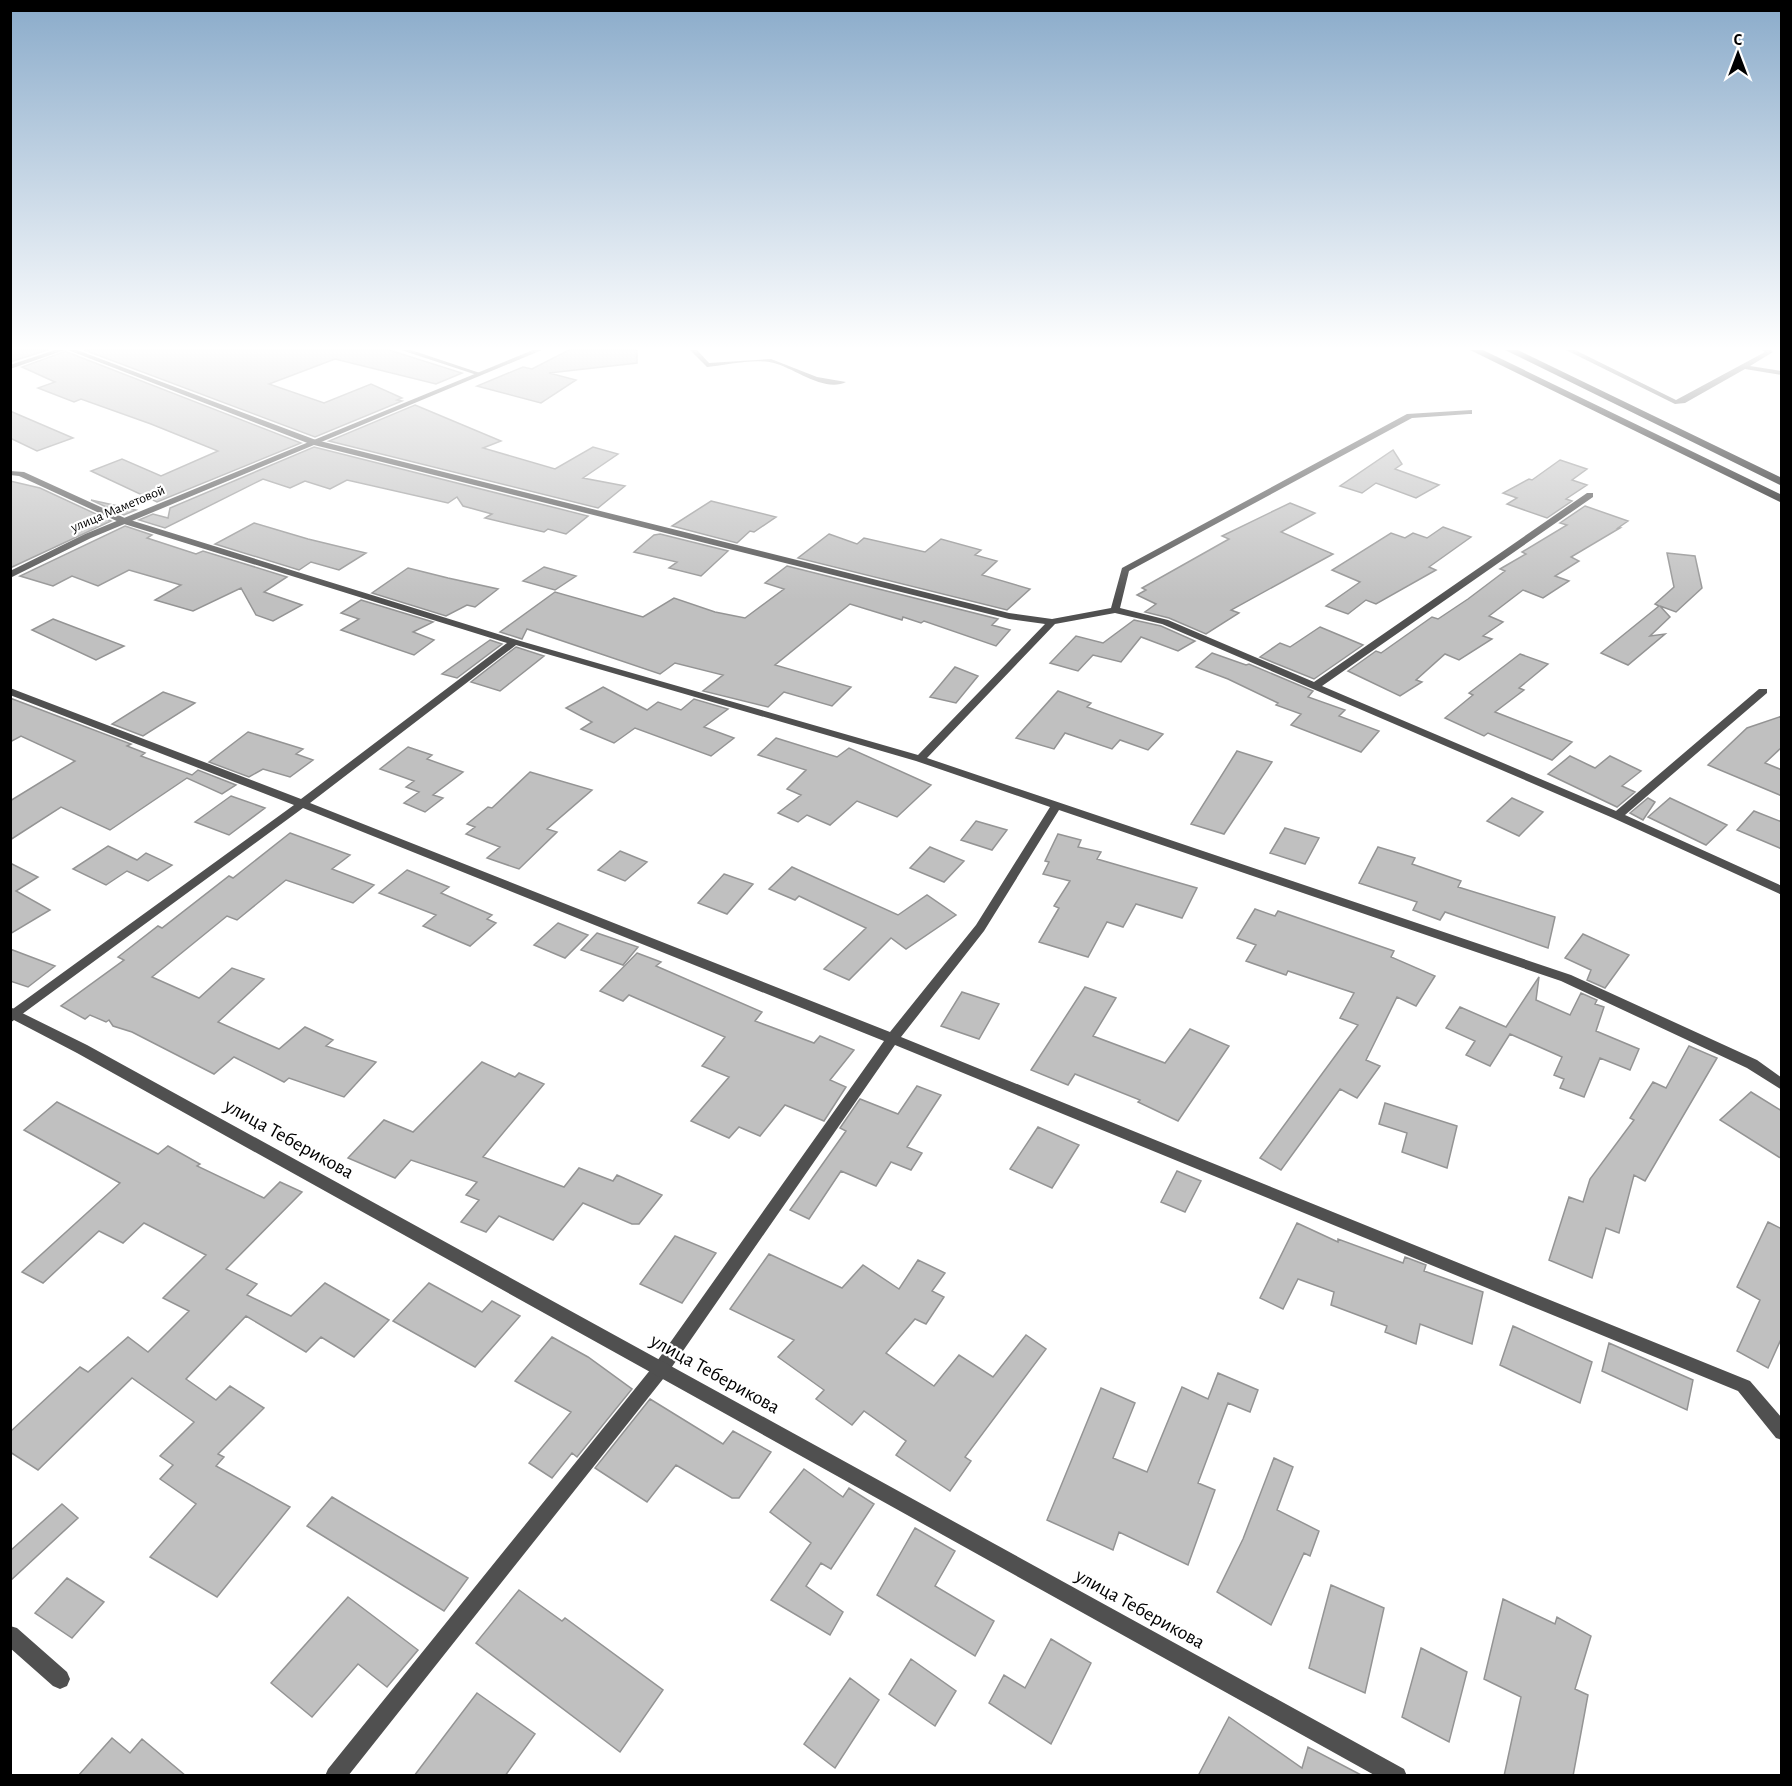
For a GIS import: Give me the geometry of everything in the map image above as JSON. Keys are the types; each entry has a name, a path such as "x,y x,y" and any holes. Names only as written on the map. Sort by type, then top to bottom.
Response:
{"highway":[{"path":"1646,433 1782,500"},
{"path":"1680,433 1782,483"}],"street":[{"path":"290,433 313,442 1009,616 1052,622 1115,610 1165,622 1617,816 1782,891"},
{"name":"улица Маметовой","path":"10,575 124,521 334,433"},
{"path":"1115,610 1125,570 1378,433"},
{"path":"10,473 21,474 124,521 514,642 920,759 1566,978 1752,1064 1782,1085"},
{"path":"1315,686 1590,495"},
{"path":"920,759 1052,622"},
{"path":"12,1015 303,803 514,642"},
{"path":"10,691 303,803 893,1038 1744,1386 1782,1432"},
{"path":"1617,816 1763,691"},
{"path":"335,1776 661,1369 893,1038 980,928 1057,805"},
{"name":"улица Теберикова","path":"12,1015 82,1049 1397,1776"},
{"path":"10,1635 60,1679"}],"building":[{"path":"10,433 62,433 73,438 37,451 10,438"},
{"path":"174,433 276,433 301,443 157,502 91,471 122,459 161,476 218,451"},
{"path":"305,433 324,433 315,437"},
{"path":"347,433 483,433 501,441 483,448 555,469 593,447 618,454 583,478 625,486 598,508 329,441"},
{"path":"314,447 588,516 566,534 548,529 544,532 485,518 492,514 463,506 457,497 448,503 347,480 330,489 305,481 290,488 263,479 165,528 139,520 153,514 168,518 170,508"},
{"path":"1393,450 1402,464 1395,469 1439,485 1416,498 1376,483 1362,493 1340,486"},
{"path":"1560,460 1587,469 1572,480 1587,485 1566,499 1572,501 1547,518 1507,504 1517,498 1503,493 1529,479 1532,480"},
{"path":"10,481 40,488 111,521 10,568"},
{"path":"91,500 136,510 124,515"},
{"path":"711,501 776,517 754,532 750,531 737,543 672,526"},
{"path":"1290,503 1315,513 1281,532 1333,554 1231,610 1239,613 1206,634 1169,618 1145,612 1156,604 1137,595 1146,590 1142,588 1229,539 1222,536"},
{"path":"1585,506 1628,521 1571,557 1579,561 1555,576 1569,581 1543,598 1523,590 1489,616 1503,622 1483,636 1492,639 1459,660 1445,654 1416,680 1422,682 1400,696 1348,671 1376,651 1381,653 1432,617 1438,619 1468,599 1505,571 1500,569 1526,554 1522,552 1567,525 1560,523"},
{"path":"254,523 366,553 339,570 311,562 299,570 215,544"},
{"path":"125,526 152,535 147,538 196,554 203,551 287,577 264,592 302,605 273,621 256,615 241,588 193,611 155,600 181,585 129,570 98,586 72,576 53,586 20,576"},
{"path":"1443,527 1471,537 1429,567 1436,570 1376,604 1366,600 1348,614 1326,606 1360,582 1332,570 1391,533 1405,538 1413,533 1427,538"},
{"path":"660,534 728,551 701,576 669,568 677,562 634,552 654,535"},
{"path":"829,534 857,544 864,538 925,552 941,539 981,550 975,555 997,561 982,575 1030,589 1007,610 798,558"},
{"path":"1667,553 1695,556 1702,588 1676,612 1660,606 1670,617 1650,636 1665,634 1628,665 1601,653 1659,606 1655,604 1674,587"},
{"path":"787,566 998,619 992,625 1010,630 996,646 924,621 921,623 903,617 902,620 850,604 775,665 851,687 832,706 784,692 768,707 703,691 723,675 675,663 660,674 527,629 522,639 500,632 555,592 643,617 674,598 715,612 745,618 784,589 765,583"},
{"path":"544,567 576,576 555,590 523,581"},
{"path":"408,568 498,589 475,607 467,605 446,616 372,593"},
{"path":"361,600 433,622 413,632 434,640 414,655 341,630 359,619 341,613"},
{"path":"53,619 124,646 96,660 32,630"},
{"path":"1134,620 1161,626 1195,641 1178,651 1141,637 1121,662 1093,655 1078,671 1050,663 1076,636 1103,643"},
{"path":"1320,627 1363,645 1314,679 1260,657 1280,643 1290,647"},
{"path":"490,640 502,644 457,678 442,674"},
{"path":"516,647 544,656 500,691 471,682"},
{"path":"1212,653 1246,665 1249,664 1313,691 1308,697 1345,710 1339,716 1379,731 1361,752 1291,725 1301,714 1276,705 1278,703 1228,679 1196,667"},
{"path":"1520,654 1548,664 1519,688 1524,690 1495,712 1572,742 1552,760 1488,733 1484,736 1445,718 1473,695 1469,693"},
{"path":"955,667 978,676 956,703 930,697"},
{"path":"603,687 647,710 658,702 681,710 694,699 728,709 704,727 734,738 711,756 635,728 614,743 581,729 592,722 566,708"},
{"path":"1058,691 1091,703 1087,707 1163,734 1148,750 1120,740 1112,749 1065,733 1054,749 1016,738"},
{"path":"163,692 195,703 143,736 112,724"},
{"path":"10,698 131,744 127,746 145,753 141,756 192,775 198,770 236,785 222,794 187,778 110,830 61,807 10,840 10,801 75,761 21,736 10,742"},
{"path":"1782,716 1782,747 1765,763 1782,770 1782,796 1708,765 1747,728"},
{"path":"248,732 303,749 296,754 313,760 290,777 263,769 249,777 209,762"},
{"path":"776,738 837,757 849,748 931,785 897,817 857,801 830,825 807,815 798,822 778,813 801,795 787,789 806,770 758,755"},
{"path":"408,747 432,755 427,759 463,772 433,795 443,798 425,812 404,803 419,792 406,787 414,781 380,769"},
{"path":"1237,751 1272,762 1224,834 1191,824"},
{"path":"1570,756 1595,768 1610,756 1641,771 1622,786 1635,792 1617,807 1548,774"},
{"path":"530,772 592,790 547,829 557,832 519,869 487,858 500,847 466,834 475,827 467,824 488,807 492,808"},
{"path":"231,796 265,808 229,835 195,822"},
{"path":"1512,798 1543,812 1519,836 1487,821"},
{"path":"1648,798 1655,802 1643,820 1630,813"},
{"path":"1670,798 1727,825 1706,845 1648,817"},
{"path":"1754,811 1782,822 1782,849 1737,830"},
{"path":"976,821 1007,830 992,850 961,840"},
{"path":"1285,828 1319,838 1305,864 1270,853"},
{"path":"290,833 350,855 332,869 374,885 353,903 286,880 237,920 227,916 152,977 199,998 232,968 264,979 218,1022 279,1049 305,1027 333,1040 326,1046 376,1062 344,1097 289,1078 284,1082 234,1057 214,1074 132,1032 113,1026 109,1020 106,1022 90,1015 85,1019 61,1006 124,960 118,957 158,926 162,928 229,876 233,878"},
{"path":"1058,834 1081,840 1078,847 1101,852 1097,859 1197,888 1182,918 1136,904 1123,927 1107,922 1088,957 1039,942 1059,908 1054,906 1070,881 1043,874 1049,862 1045,861"},
{"path":"108,846 137,860 146,853 172,865 148,881 127,871 106,885 73,869"},
{"path":"930,847 964,861 944,882 910,868"},
{"path":"1378,847 1415,858 1412,864 1461,881 1458,887 1555,917 1548,948 1445,912 1440,920 1413,910 1417,902 1359,883"},
{"path":"620,851 647,862 625,881 598,870"},
{"path":"10,863 38,877 16,891 50,910 10,934"},
{"path":"792,867 898,915 927,895 956,915 906,949 891,938 849,980 824,969 866,928 799,896 795,900 769,889"},
{"path":"407,870 449,887 441,893 492,915 487,919 496,923 470,946 423,926 436,915 379,893"},
{"path":"724,874 753,884 727,914 698,903"},
{"path":"1255,909 1275,916 1278,911 1394,951 1391,957 1435,976 1416,1006 1397,997 1366,1060 1380,1066 1357,1098 1340,1089 1281,1170 1260,1158 1358,1025 1340,1018 1354,993 1288,971 1286,975 1246,961 1256,945 1237,938"},
{"path":"558,923 588,935 565,958 534,945"},
{"path":"597,933 638,947 623,965 581,950"},
{"path":"1583,934 1629,955 1605,988 1587,980 1591,970 1565,958"},
{"path":"10,949 55,966 28,987 10,981"},
{"path":"637,953 661,962 656,966 762,1012 755,1021 814,1043 820,1036 854,1050 830,1080 846,1087 824,1121 785,1105 760,1136 739,1127 729,1138 691,1121 729,1077 702,1066 725,1037 629,995 623,1001 600,991"},
{"path":"1539,977 1536,1000 1570,1015 1581,993 1597,1000 1595,1004 1604,1007 1596,1031 1639,1049 1630,1070 1600,1058 1584,1097 1560,1088 1564,1079 1554,1075 1562,1057 1510,1034 1490,1066 1466,1055 1475,1041 1446,1028 1460,1007 1506,1027"},
{"path":"1085,987 1116,998 1093,1036 1165,1063 1190,1029 1229,1046 1178,1121 1138,1102 1140,1100 1075,1074 1068,1085 1031,1070"},
{"path":"962,992 999,1004 979,1039 941,1026"},
{"path":"1689,1046 1717,1058 1645,1181 1634,1175 1619,1233 1606,1228 1592,1278 1549,1260 1569,1197 1583,1202 1590,1179 1634,1120 1630,1118 1653,1082 1666,1088"},
{"path":"482,1062 515,1077 519,1073 544,1084 483,1157 564,1187 579,1168 613,1181 617,1175 662,1195 639,1224 632,1224 583,1203 553,1240 499,1216 486,1232 461,1222 479,1200 466,1195 477,1182 411,1160 395,1178 348,1158 384,1120 413,1132"},
{"path":"917,1086 941,1095 907,1147 922,1153 911,1170 891,1162 876,1186 841,1171 809,1219 790,1210 846,1131 840,1128 860,1099 898,1114"},
{"path":"1751,1092 1782,1111 1782,1159 1720,1120"},
{"path":"57,1102 158,1154 168,1146 200,1164 197,1166 264,1198 280,1182 302,1192 226,1269 257,1284 247,1295 291,1316 325,1283 389,1320 354,1357 321,1337 306,1352 246,1316 186,1379 216,1400 230,1386 264,1408 218,1454 224,1457 216,1466 290,1507 217,1597 150,1557 196,1504 160,1479 173,1465 160,1456 194,1422 132,1378 38,1470 10,1452 10,1432 80,1367 88,1372 128,1337 148,1352 189,1311 163,1298 206,1255 144,1223 123,1243 99,1231 43,1283 22,1272 120,1183 24,1130"},
{"path":"1385,1103 1457,1126 1447,1168 1402,1152 1407,1133 1379,1124"},
{"path":"1038,1127 1079,1145 1052,1188 1010,1169"},
{"path":"1177,1171 1201,1181 1185,1212 1161,1202"},
{"path":"1768,1222 1782,1229 1782,1337 1768,1368 1737,1351 1760,1300 1737,1287"},
{"path":"1297,1223 1338,1242 1338,1239 1403,1263 1405,1257 1426,1265 1424,1271 1483,1292 1472,1344 1420,1324 1416,1344 1385,1332 1387,1326 1331,1305 1334,1292 1298,1279 1283,1309 1260,1298"},
{"path":"675,1236 716,1253 682,1303 640,1284"},
{"path":"769,1254 842,1288 863,1265 899,1289 918,1260 945,1273 932,1291 944,1297 926,1324 915,1319 886,1353 934,1386 959,1355 993,1377 1026,1335 1046,1349 965,1457 971,1461 950,1491 896,1455 906,1441 864,1411 852,1425 816,1399 824,1390 778,1357 794,1340 730,1309"},
{"path":"429,1283 482,1312 492,1301 520,1316 475,1367 393,1321"},
{"path":"1513,1326 1592,1362 1580,1403 1500,1365"},
{"path":"552,1337 588,1357 632,1389 577,1457 572,1453 552,1478 529,1463 571,1412 515,1381"},
{"path":"1609,1343 1693,1380 1687,1410 1602,1371"},
{"path":"1218,1373 1258,1390 1250,1412 1228,1403 1198,1483 1215,1490 1188,1565 1119,1532 1113,1550 1047,1520 1101,1388 1135,1403 1113,1458 1147,1472 1182,1387 1208,1399"},
{"path":"650,1399 723,1444 733,1431 771,1452 739,1498 732,1498 676,1465 647,1502 595,1468"},
{"path":"1274,1458 1293,1467 1277,1510 1319,1531 1310,1556 1304,1553 1271,1625 1217,1592 1243,1539"},
{"path":"804,1469 843,1497 849,1488 874,1504 831,1569 821,1563 806,1586 843,1612 830,1635 771,1600 811,1543 770,1512"},
{"path":"332,1497 468,1578 444,1611 307,1526"},
{"path":"62,1504 78,1518 10,1581 10,1551"},
{"path":"915,1528 955,1551 935,1586 994,1621 975,1656 877,1595"},
{"path":"67,1578 104,1602 72,1638 35,1613"},
{"path":"1331,1585 1384,1608 1365,1693 1309,1668"},
{"path":"519,1590 562,1621 565,1618 663,1690 620,1752 476,1643"},
{"path":"348,1597 418,1650 387,1687 358,1664 312,1717 271,1683"},
{"path":"1503,1599 1555,1624 1557,1617 1591,1636 1575,1689 1588,1695 1573,1776 1504,1776 1521,1697 1484,1679"},
{"path":"1051,1639 1091,1663 1051,1744 989,1703 1004,1675 1025,1688"},
{"path":"1421,1648 1467,1672 1449,1742 1402,1717"},
{"path":"911,1659 956,1691 935,1726 889,1694"},
{"path":"850,1678 879,1700 835,1768 804,1744"},
{"path":"477,1693 535,1734 505,1776 414,1776"},
{"path":"1229,1717 1302,1768 1308,1747 1363,1776 1198,1776"},
{"path":"112,1738 130,1753 142,1739 186,1776 78,1776"}]}
